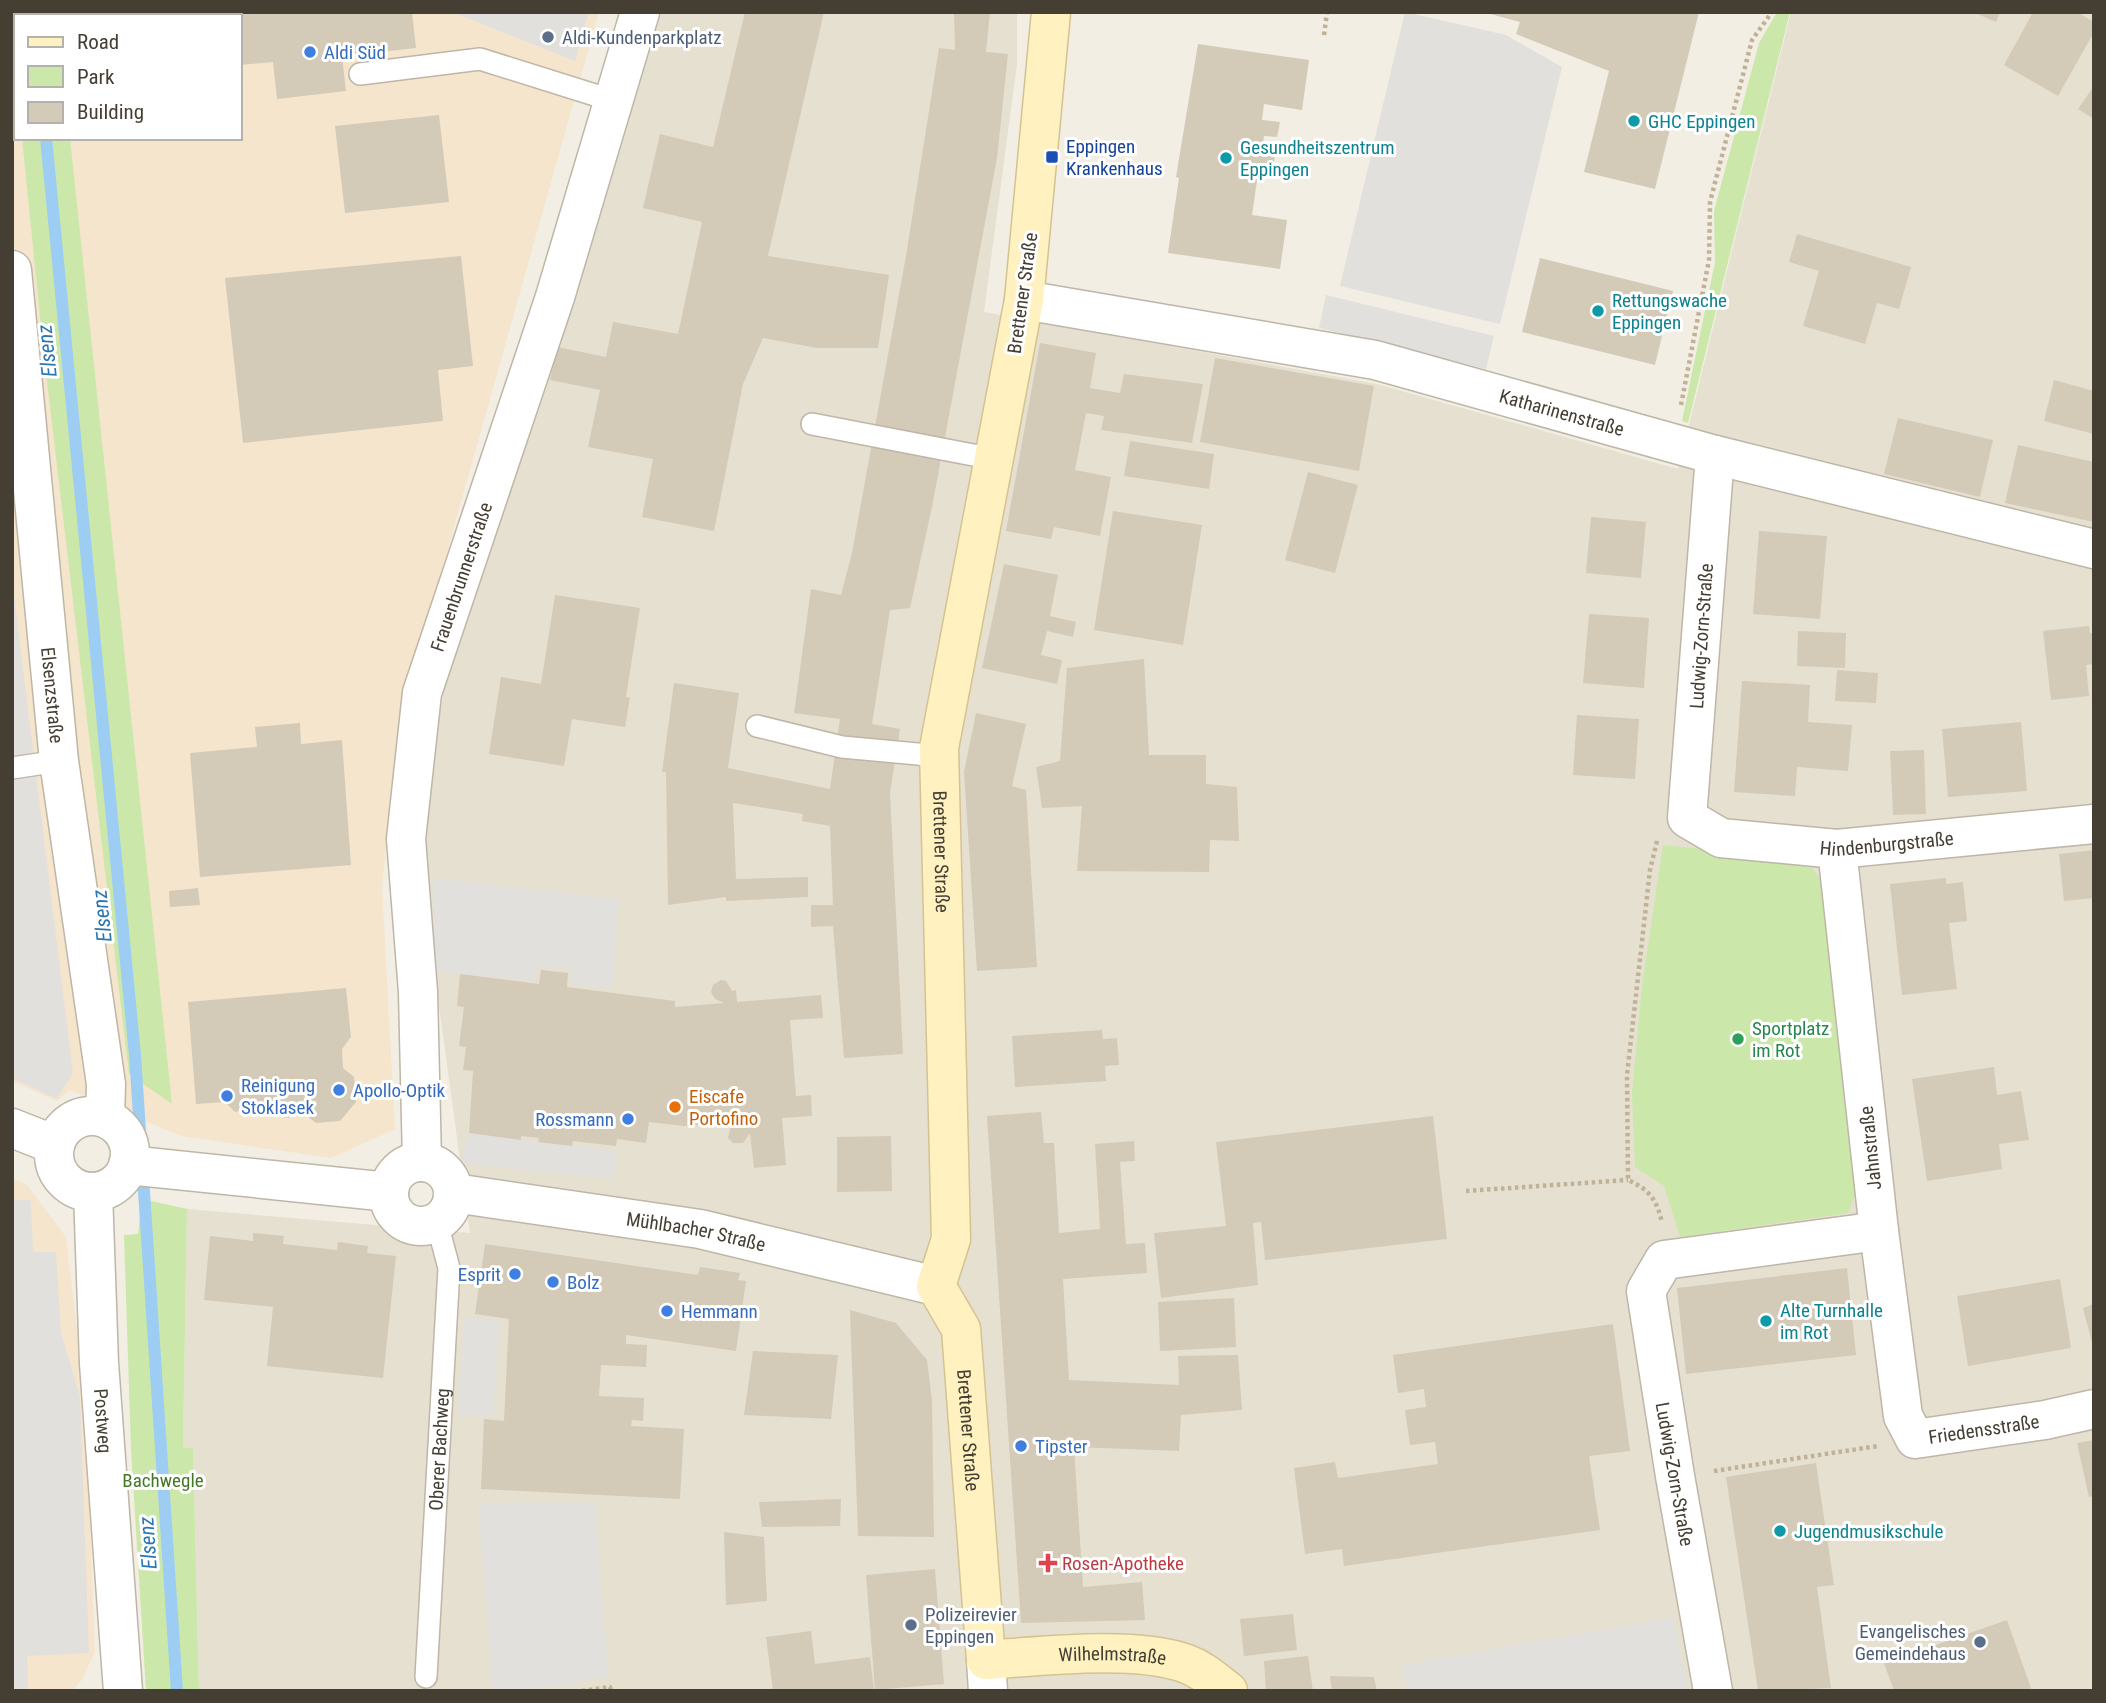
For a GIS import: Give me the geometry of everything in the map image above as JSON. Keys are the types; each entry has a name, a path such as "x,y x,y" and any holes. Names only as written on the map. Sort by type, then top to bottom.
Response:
{"street":[{"name":"Frauenbrunnerstraße","path":"422,1162 418,992 406,839 422,693 555,297 640,12"},
{"name":"Brettener Straße","path":"987,1675 961,1329 936,1286 951,1239 939,756 1024,300 1051,12"},
{"name":"Elsenzstraße","path":"12,270 59,761 106,1084 105,1118"},
{"name":"Katharinenstraße","path":"1024,300 1375,360 1714,455 2094,549"},
{"name":"Ludwig-Zorn-Straße","path":"1687,818 1714,455"},
{"name":"Hindenburgstraße","path":"1687,818 1721,838 1837,849 2094,824"},
{"name":"Jahnstraße","path":"1837,849 1879,1231"},
{"path":"92,1116 105,1118 123,1132 130,1154 128,1165 115,1184 93,1192 71,1186 62,1178 54,1156 55,1145 68,1124 92,1116"},
{"path":"12,1128 55,1145"},
{"path":"422,1162 440,1168 447,1175 445,1208 418,1226 400,1219 393,1211 389,1192 396,1174 404,1167 422,1162"},
{"path":"128,1165 389,1192"},
{"name":"Postweg","path":"93,1192 99,1363 123,1691"},
{"name":"Mühlbacher Straße","path":"445,1208 700,1229 936,1286"},
{"path":"1664,1260 1879,1231"},
{"name":"Friedensstraße","path":"1879,1231 1903,1416 1914,1439 2045,1420 2094,1409"},
{"name":"Ludwig-Zorn-Straße","path":"1664,1260 1646,1291 1713,1691"},
{"name":"Wilhelmstraße","path":"987,1675 1079,1654 1138,1656 1185,1664 1208,1675 1228,1691"}],"lane":[{"path":"360,74 480,59 614,101"},
{"path":"812,425 994,459"},
{"path":"757,726 842,747 939,756"},
{"path":"12,768 59,761"},
{"name":"Oberer Bachweg","path":"426,1677 449,1268 445,1208"}],"path":[{"path":"1324,35 1327,12"},
{"path":"1672,443 1695,342 1709,260 1710,202 1752,40 1772,12"},
{"path":"1628,1180 1628,1076 1650,870 1658,836 1687,818"},
{"path":"1466,1191 1628,1180 1645,1188 1657,1202 1667,1247 1664,1260"},
{"path":"1675,1476 1844,1453"},
{"path":"582,1691 610,1687 611,1691"}],"shaded area":[{"path":"12,12 599,12 399,722 382,887 395,1129 331,1158 181,1136 70,1090 57,1101 12,1081"},
{"name":"Aldi-Kundenparkplatz","path":"452,12 589,12 575,61"},
{"path":"652,12 1017,12 1017,64 984,312 1377,384 1678,469 1791,12 2094,12 2094,1691 199,1691 193,1448 183,1447 187,1209 470,1233 419,860 446,671"},
{"path":"1405,12 1506,35 1562,67 1500,324 1340,286"},
{"path":"1326,295 1494,336 1486,369 1319,328"},
{"path":"12,580 73,1073 57,1099 12,1078"},
{"path":"434,878 619,900 612,988 571,984 572,969 537,965 535,981 433,971"},
{"path":"469,1133 617,1151 613,1179 460,1163"},
{"path":"12,1178 27,1185 66,1237 85,1395 95,1651 82,1680 72,1691 12,1691"},
{"path":"12,1200 31,1200 33,1252 56,1252 61,1333 80,1396 89,1653 27,1656 28,1691 12,1691"},
{"path":"464,1317 500,1320 493,1415 458,1415"},
{"path":"595,1503 608,1676 528,1691 493,1691 478,1504"},
{"path":"1673,1618 1688,1691 1407,1691 1402,1665"}],"green space":[{"path":"12,12 57,12 14,14 14,43"},
{"path":"1777,12 1790,12 1688,423 1682,421 1715,262 1714,211 1759,43"},
{"path":"22,140 70,140 172,1104 129,1074 44,356"},
{"name":"Sportplatz im Rot","path":"1663,845 1806,860 1821,880 1858,1189 1848,1213 1680,1237 1664,1186 1635,1167 1632,1093 1642,985"},
{"name":"Bachwegle","path":"142,1199 187,1209 183,1447 193,1448 199,1691 146,1691 131,1450 124,1235 138,1234"}],"building":[{"name":"Aldi Süd","path":"412,12 416,48 342,56 346,91 277,99 273,62 242,65 242,14 104,14"},
{"path":"745,12 824,12 768,256 889,275 878,348 817,348 763,338 743,384 714,531 642,517 653,459 588,447 600,390 550,380 557,347 606,357 613,322 678,334 702,222 643,208 660,134 713,147"},
{"path":"954,12 990,12 986,52 1008,54 997,158 932,507 910,608 890,610 872,724 900,729 890,793 903,1054 844,1058 833,926 811,927 811,905 833,905 830,826 802,821 803,814 733,803 736,879 808,877 808,897 726,901 726,897 668,905 666,772 662,772 674,683 739,693 728,768 830,789 840,719 794,713 811,589 841,595 852,553 906,256 939,48 955,50"},
{"name":"GHC Eppingen","path":"1483,12 1699,12 1655,189 1584,172 1609,71 1516,34 1520,22"},
{"path":"1973,12 2000,12 1996,22"},
{"path":"2033,12 2077,12 2094,22 2094,32 2058,96 2004,65"},
{"name":"Gesundheitszentrum Eppingen","path":"1198,44 1309,60 1302,110 1264,104 1262,120 1280,122 1277,137 1264,136 1262,153 1275,155 1273,169 1259,167 1252,215 1287,220 1280,269 1168,253 1179,178 1176,177"},
{"path":"2094,86 2094,119 2078,109"},
{"path":"439,115 449,202 345,213 335,126"},
{"path":"1797,234 1911,267 1899,309 1877,303 1865,344 1803,326 1819,271 1789,262"},
{"path":"461,256 473,366 438,370 443,421 243,443 225,278"},
{"name":"Rettungswache Eppingen","path":"1540,258 1673,291 1655,365 1522,332"},
{"path":"1040,343 1096,353 1090,388 1120,393 1124,374 1203,384 1192,443 1101,430 1104,416 1086,413 1075,470 1111,477 1100,536 1054,527 1051,539 1006,531"},
{"path":"1215,358 1374,386 1359,471 1200,442"},
{"path":"2054,380 2094,391 2094,434 2044,421"},
{"path":"1898,418 1993,440 1980,497 1884,474"},
{"path":"1130,441 1214,454 1209,489 1124,476"},
{"path":"2018,445 2094,462 2094,522 2005,503"},
{"path":"1308,472 1358,485 1335,573 1285,560"},
{"path":"1113,511 1202,525 1183,645 1094,630"},
{"path":"1591,517 1646,522 1641,578 1586,573"},
{"path":"1759,531 1827,536 1820,619 1753,614"},
{"path":"1004,564 1058,575 1050,616 1076,622 1073,637 1047,631 1041,655 1062,660 1057,684 982,668"},
{"path":"555,595 640,608 626,697 630,698 625,727 572,719 564,766 489,754 501,677 541,684"},
{"path":"1589,614 1649,618 1644,688 1583,683"},
{"path":"2089,626 2090,633 2094,633 2094,664 2086,665 2089,696 2051,700 2043,631"},
{"path":"1798,631 1846,633 1845,668 1797,666"},
{"path":"1144,659 1149,755 1206,755 1206,784 1237,787 1239,841 1210,840 1209,872 1077,871 1082,806 1042,808 1036,767 1060,761 1067,668"},
{"path":"1837,670 1878,673 1876,703 1835,701"},
{"path":"1742,681 1810,685 1808,722 1852,725 1848,771 1797,767 1795,796 1734,792"},
{"path":"976,713 1026,724 1012,786 1026,790 1037,967 977,971 964,772"},
{"path":"1577,715 1639,719 1635,779 1573,775"},
{"path":"2021,722 2027,791 1948,797 1942,729"},
{"path":"300,723 301,744 342,740 351,865 200,877 190,753 257,747 255,727"},
{"path":"1924,750 1926,814 1893,815 1890,751"},
{"path":"2094,850 2094,898 2064,901 2059,854"},
{"path":"1946,878 1946,884 1963,882 1967,921 1949,923 1957,989 1902,995 1890,884"},
{"path":"198,888 200,905 170,907 169,891"},
{"path":"541,970 568,973 567,987 675,1001 675,1007 724,1003 715,999 711,992 713,985 721,980 726,981 732,991 736,990 737,1002 821,995 823,1018 790,1020 796,1096 811,1095 812,1116 782,1118 786,1165 754,1168 750,1133 743,1143 733,1143 728,1138 731,1125 740,1122 684,1126 649,1122 646,1143 617,1139 616,1146 573,1141 572,1146 538,1142 539,1138 521,1136 521,1140 469,1133 473,1071 463,1070 466,1047 459,1046 464,1007 457,1006 460,974 539,984"},
{"path":"346,988 351,1037 342,1049 343,1068 354,1077 356,1102 340,1121 316,1123 298,1109 291,1109 289,1118 256,1113 255,1108 235,1112 225,1102 196,1104 188,1002"},
{"path":"1102,1030 1103,1039 1117,1038 1119,1065 1105,1066 1106,1081 1015,1087 1012,1036"},
{"path":"1994,1067 1997,1095 2021,1091 2029,1140 1999,1144 2002,1169 1927,1181 1912,1079"},
{"path":"1041,1112 1044,1143 1054,1143 1059,1233 1100,1229 1095,1144 1134,1141 1135,1161 1120,1162 1126,1244 1145,1243 1147,1273 1063,1279 1069,1380 1179,1385 1178,1356 1238,1355 1242,1410 1181,1415 1179,1451 1074,1447 1083,1587 1142,1582 1145,1620 1021,1623 987,1116"},
{"path":"1433,1116 1447,1239 1265,1260 1261,1222 1253,1223 1258,1285 1161,1298 1154,1233 1226,1226 1216,1142"},
{"path":"891,1136 892,1191 837,1192 837,1137"},
{"path":"253,1233 284,1236 283,1244 337,1250 338,1242 368,1246 367,1253 396,1256 383,1378 267,1366 273,1307 204,1300 210,1236 253,1241"},
{"path":"485,1244 698,1275 700,1267 740,1273 738,1280 746,1281 736,1351 626,1335 626,1344 647,1345 646,1367 601,1365 599,1396 644,1398 643,1421 632,1420 631,1426 684,1429 680,1499 481,1489 484,1419 504,1421 509,1319 475,1314"},
{"name":"Alte Turnhalle im Rot","path":"1847,1268 1856,1355 1686,1374 1677,1288"},
{"path":"2060,1279 2071,1348 1968,1366 1957,1296"},
{"path":"1234,1298 1236,1347 1160,1351 1158,1302"},
{"path":"2094,1304 2094,1346 2093,1346 2083,1308"},
{"path":"850,1310 896,1323 927,1360 932,1400 934,1537 858,1536"},
{"path":"1613,1324 1630,1451 1589,1456 1600,1530 1344,1566 1342,1549 1305,1554 1294,1468 1335,1462 1338,1478 1438,1464 1435,1442 1410,1445 1405,1410 1426,1407 1424,1389 1398,1393 1393,1355"},
{"path":"753,1351 838,1355 831,1419 744,1415"},
{"path":"2094,1440 2094,1496 2089,1497 2077,1443"},
{"name":"Jugendmusikschule","path":"1816,1463 1834,1585 1817,1587 1831,1688 1758,1691 1726,1477"},
{"path":"841,1499 840,1526 762,1527 759,1502"},
{"path":"724,1532 764,1537 767,1601 726,1605"},
{"path":"935,1569 944,1684 875,1690 866,1575"},
{"path":"1293,1614 1297,1650 1244,1656 1240,1619"},
{"name":"Evangelisches Gemeindehaus","path":"2007,1620 2032,1691 1894,1691 1884,1663"},
{"path":"811,1631 815,1664 870,1657 874,1690 773,1691 766,1637"},
{"path":"1308,1656 1313,1691 1266,1691 1264,1661"},
{"path":"1330,1676 1374,1677 1377,1691 1332,1691"}],"waterway":[{"name":"Elsenz","path":"46,140 135,1055 177,1691"}],"place":[{"name":"Aldi-Kundenparkplatz","path":"548,37"},
{"name":"Aldi Süd","path":"310,52"},
{"name":"GHC Eppingen","path":"1634,121"},
{"name":"Eppingen Krankenhaus","path":"1052,157"},
{"name":"Gesundheitszentrum Eppingen","path":"1226,158"},
{"name":"Rettungswache Eppingen","path":"1598,311"},
{"name":"Sportplatz im Rot","path":"1738,1039"},
{"name":"Apollo-Optik","path":"339,1090"},
{"name":"Reinigung Stoklasek","path":"227,1096"},
{"name":"Eiscafe Portofino","path":"675,1107"},
{"name":"Rossmann","path":"628,1119"},
{"name":"Esprit","path":"515,1274"},
{"name":"Bolz","path":"553,1282"},
{"name":"Hemmann","path":"667,1311"},
{"name":"Alte Turnhalle im Rot","path":"1766,1321"},
{"name":"Tipster","path":"1021,1446"},
{"name":"Jugendmusikschule","path":"1780,1531"},
{"name":"Rosen-Apotheke","path":"1048,1563"},
{"name":"Polizeirevier Eppingen","path":"911,1625"},
{"name":"Evangelisches Gemeindehaus","path":"1980,1642"}]}
